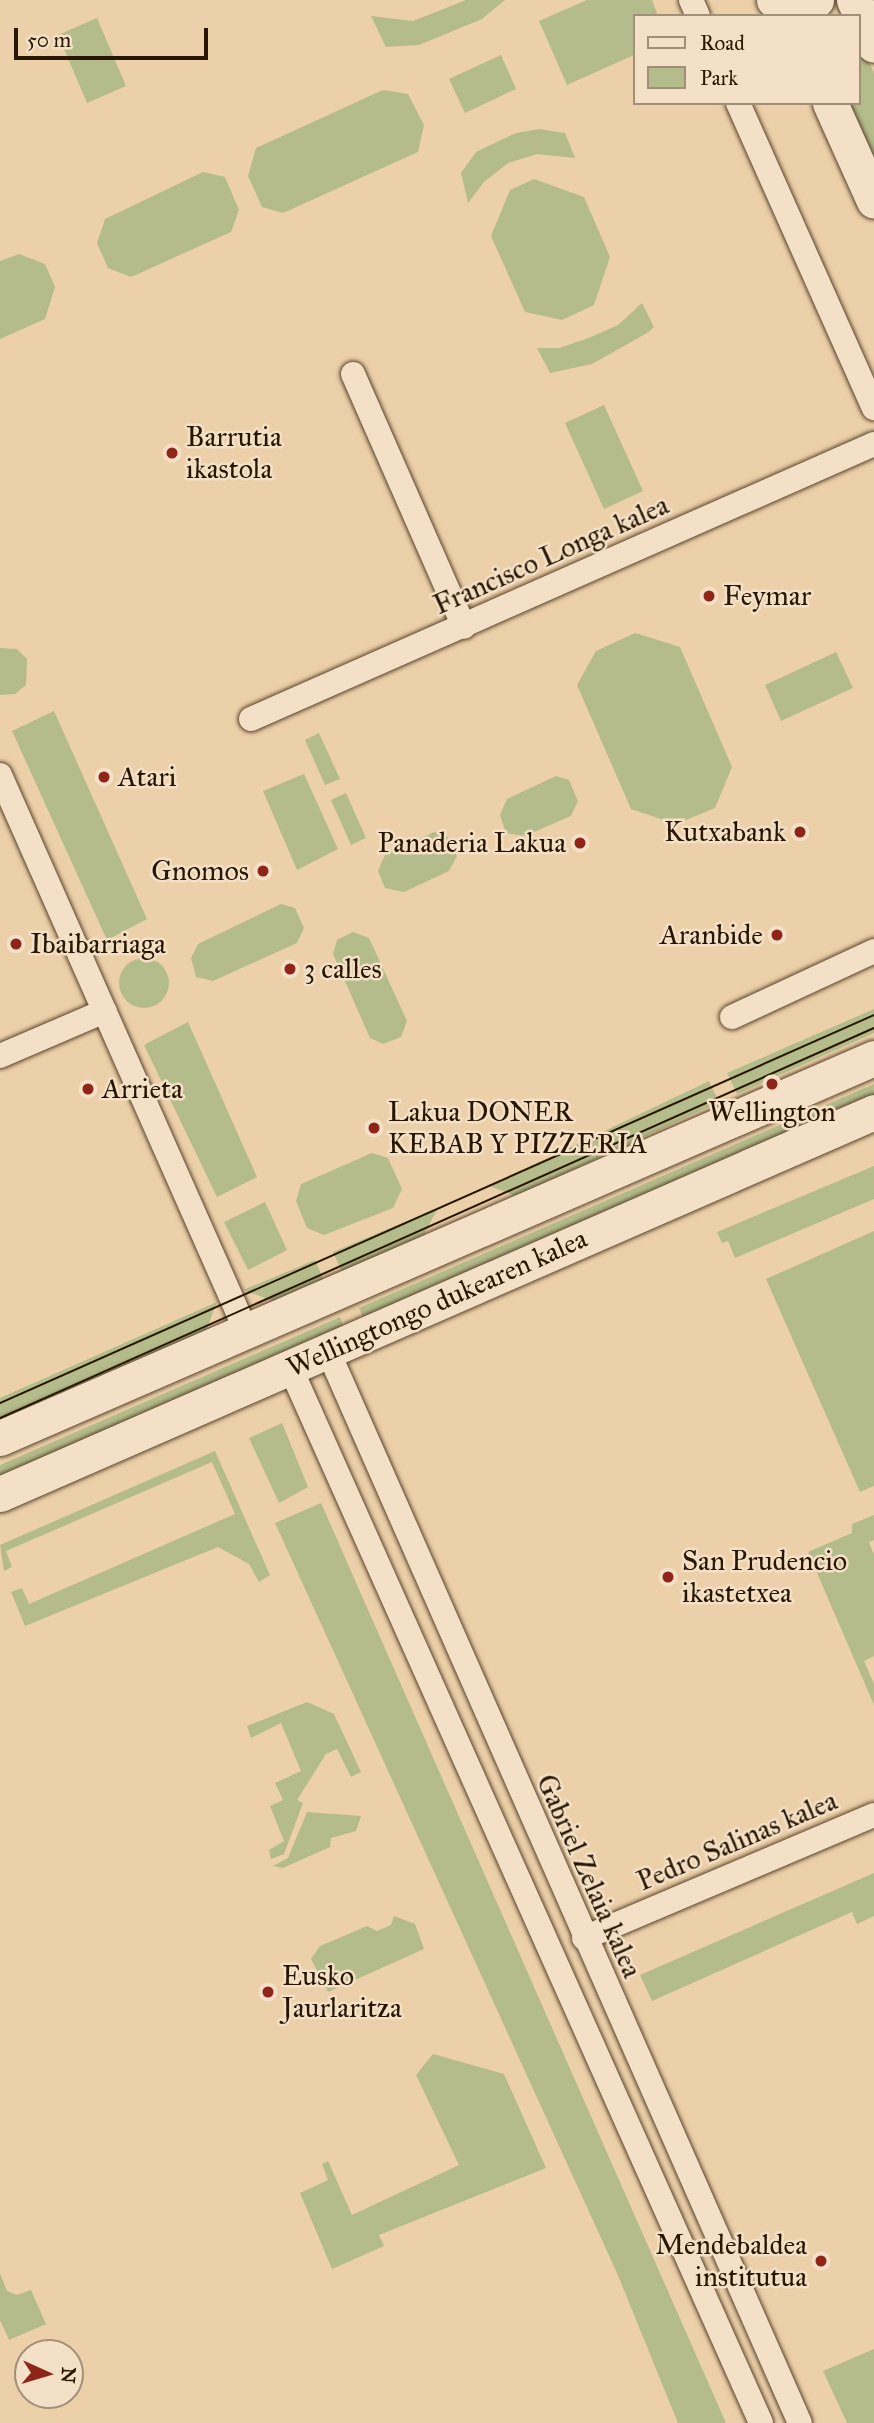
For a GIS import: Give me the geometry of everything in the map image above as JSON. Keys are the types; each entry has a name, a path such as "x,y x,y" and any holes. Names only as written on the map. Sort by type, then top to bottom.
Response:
{"main road":[{"path":"854,0 874,45"},
{"path":"831,105 874,201"},
{"name":"Wellingtongo dukearen kalea","path":"0,1438 874,1058"},
{"name":"Wellingtongo dukearen kalea","path":"0,1494 874,1112"}],"street":[{"path":"739,105 874,408"},
{"path":"353,374 464,626"},
{"name":"Francisco Longa kalea","path":"251,719 874,444"},
{"path":"0,775 246,1331"},
{"path":"732,1017 874,951"},
{"path":"0,1056 105,1011"},
{"name":"Gabriel Zelaia kalea","path":"328,1351 584,1938 800,2423"},
{"path":"290,1367 761,2423"},
{"name":"Pedro Salinas kalea","path":"584,1938 874,1815"}],"green space":[{"path":"466,0 505,0 482,19 419,45 386,47 371,16 413,21"},
{"path":"587,0 652,0 657,14 632,14 632,56 567,85 539,21"},
{"path":"97,18 126,86 87,103 58,35"},
{"path":"860,42 874,73 874,166 847,105 860,105"},
{"path":"501,55 516,89 465,113 449,79"},
{"path":"383,90 408,94 424,125 418,152 283,213 262,207 248,176 256,148"},
{"path":"539,129 565,133 575,158 537,154 508,163 484,182 468,203 461,173 476,152 516,133"},
{"path":"203,172 225,177 239,210 231,232 131,277 108,268 97,243 105,219"},
{"path":"534,179 584,197 610,257 594,305 562,320 525,312 491,236 510,190"},
{"path":"19,254 45,264 55,287 45,319 0,339 0,261"},
{"path":"642,303 654,327 647,333 592,364 550,373 537,348 560,348 591,337 618,325"},
{"path":"604,405 643,491 604,509 565,423"},
{"path":"635,633 680,647 732,767 715,808 676,824 631,809 577,685 596,651"},
{"path":"0,648 17,649 27,659 26,685 15,694 0,695"},
{"path":"836,652 853,688 781,721 765,685"},
{"path":"54,711 147,919 107,940 12,731"},
{"path":"319,733 340,779 325,785 305,740"},
{"path":"304,774 338,849 297,870 263,791"},
{"path":"556,776 569,780 578,801 571,816 525,836 506,833 500,815 507,799"},
{"path":"346,793 366,838 351,845 331,800"},
{"path":"434,832 447,836 457,856 449,871 404,892 385,888 378,871 385,855"},
{"path":"281,904 295,908 304,928 297,943 213,981 196,977 191,958 198,944"},
{"path":"353,932 369,938 407,1021 401,1037 383,1044 370,1038 333,954 337,940"},
{"path":"144,958 162,965 169,983 162,1001 144,1008 126,1001 119,983 126,965"},
{"path":"874,1009 874,1033 737,1094 727,1073"},
{"path":"188,1022 257,1177 217,1197 144,1045"},
{"path":"709,1081 719,1102 516,1196 489,1186"},
{"path":"874,1084 874,1100 366,1324 359,1308"},
{"path":"372,1153 388,1158 402,1189 393,1208 324,1235 307,1228 296,1201 301,1184"},
{"path":"874,1166 874,1199 735,1258 728,1241 722,1243 717,1232"},
{"path":"265,1202 287,1250 248,1270 224,1222"},
{"path":"438,1208 422,1238 343,1274 333,1252"},
{"path":"874,1231 874,1486 860,1492 766,1279"},
{"path":"315,1260 325,1283 276,1302 243,1290"},
{"path":"217,1302 206,1331 0,1424 0,1398"},
{"path":"340,1317 345,1331 0,1481 0,1465"},
{"path":"282,1423 308,1487 279,1503 249,1438"},
{"path":"215,1451 270,1575 259,1582 249,1564 218,1547 25,1626 11,1592 22,1588 29,1604 235,1514 212,1462 6,1551 12,1567 4,1571 0,1545"},
{"path":"321,1503 726,2423 678,2423 617,2273 275,1523"},
{"path":"874,1515 874,1540 869,1542 874,1555 874,1656 864,1661 874,1684 874,1705 808,1552 852,1533 852,1524"},
{"path":"307,1702 334,1714 361,1772 351,1777 337,1749 326,1754 297,1800 303,1803 284,1854 271,1859 269,1850 284,1841 270,1806 283,1800 275,1783 301,1771 281,1723 251,1738 247,1726"},
{"path":"307,1812 361,1816 356,1831 331,1838 330,1847 283,1868 273,1866 288,1858"},
{"path":"874,1873 874,1916 857,1924 852,1912 652,2001 640,1975"},
{"path":"394,1916 415,1924 424,1949 328,1992 311,1959 320,1946 367,1926 377,1931 391,1925"},
{"path":"433,2054 504,2074 546,2168 379,2235 384,2246 332,2269 300,2193 328,2180 322,2164 328,2161 352,2215 459,2165 416,2075"},
{"path":"0,2273 7,2291 17,2295 31,2290 46,2324 9,2340 0,2320"},
{"path":"874,2349 874,2423 847,2423 823,2371"}],"tram line":[{"path":"0,1403 874,1015"},
{"path":"0,1418 874,1028"}],"place":[{"name":"Barrutia ikastola","path":"172,453"},
{"name":"Feymar","path":"709,596"},
{"name":"Atari","path":"104,777"},
{"name":"Kutxabank","path":"800,832"},
{"name":"Panaderia Lakua","path":"580,843"},
{"name":"Gnomos","path":"263,871"},
{"name":"Aranbide","path":"777,935"},
{"name":"Ibaibarriaga","path":"16,944"},
{"name":"3 calles","path":"290,969"},
{"name":"Wellington","path":"772,1084"},
{"name":"Arrieta","path":"88,1089"},
{"name":"Lakua DONER KEBAB Y PIZZERIA","path":"374,1128"},
{"name":"San Prudencio ikastetxea","path":"668,1577"},
{"name":"Eusko Jaurlaritza","path":"268,1992"},
{"name":"Mendebaldea institutua","path":"821,2261"}]}
